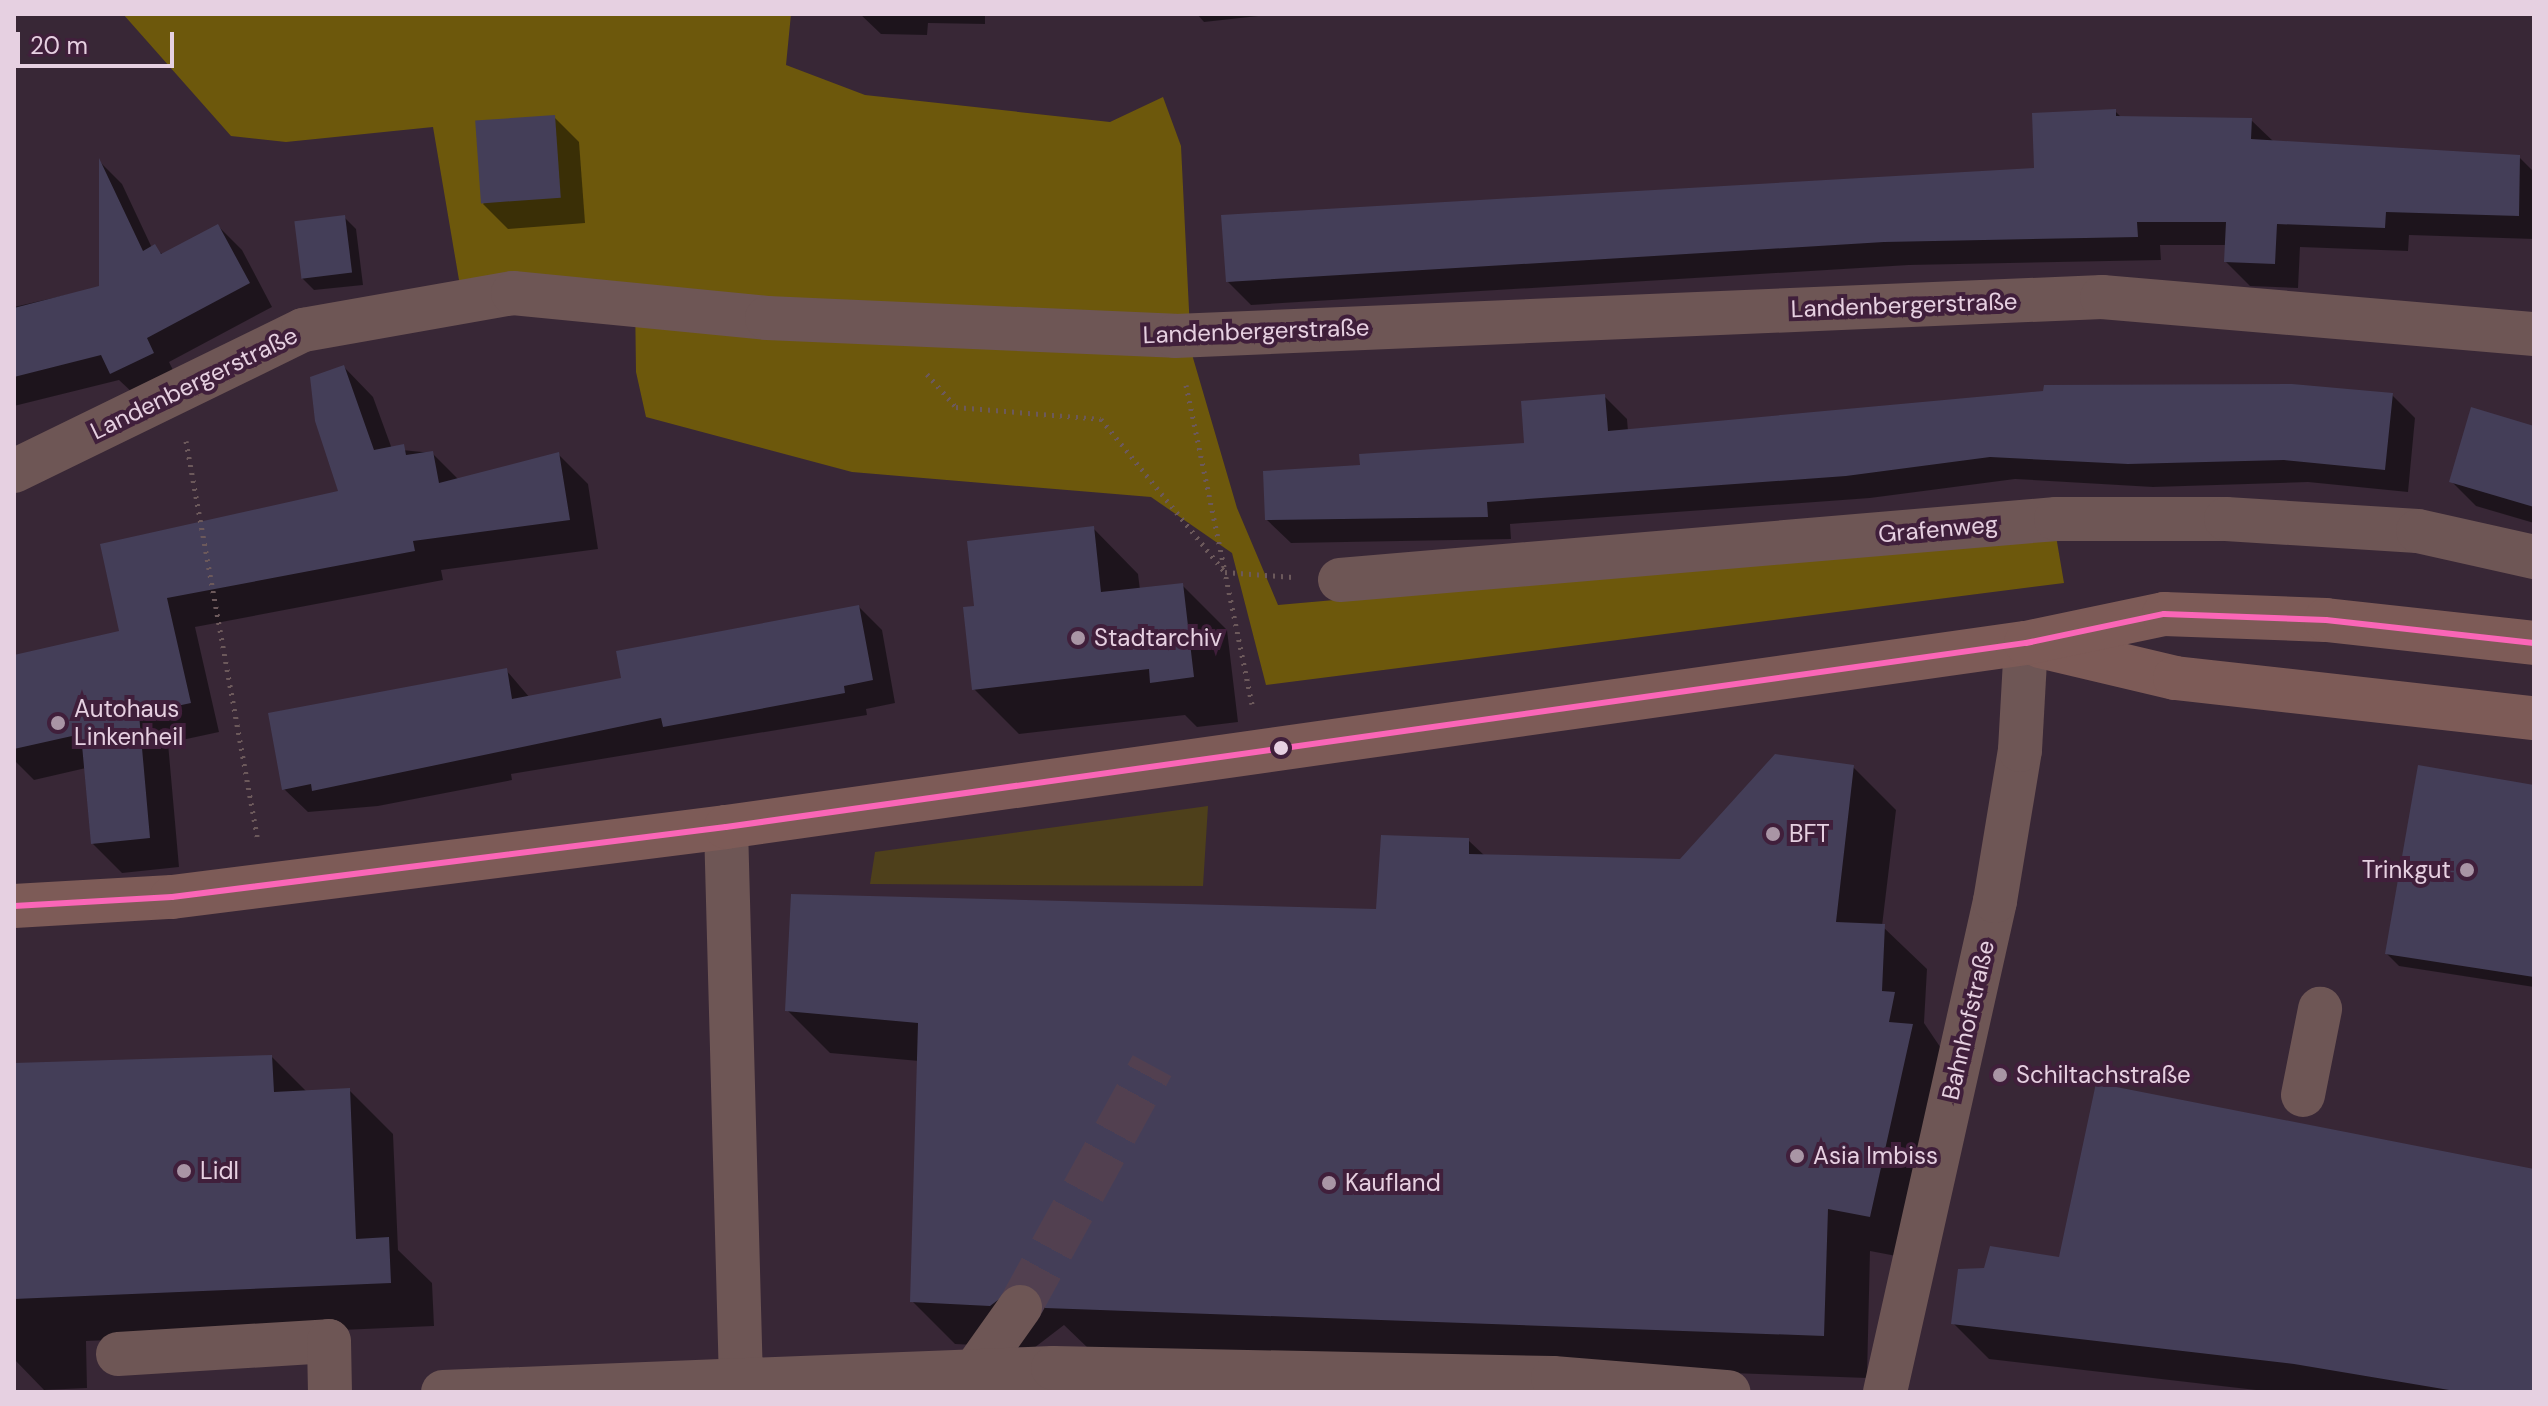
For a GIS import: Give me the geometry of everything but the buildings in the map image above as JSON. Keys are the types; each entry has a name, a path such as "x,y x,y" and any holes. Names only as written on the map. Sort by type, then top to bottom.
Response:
{"main road":[{"path":"14,906 265,885 726,827 1260,748 2026,643 2164,614 2326,620 2534,643"},
{"path":"2026,643 2175,678 2534,718"}],"street":[{"name":"Landenbergerstraße","path":"14,471 173,388 303,330 513,293 767,318 1175,336 2102,297 2534,334"},
{"name":"Grafenweg","path":"1340,580 2056,519 2226,519 2418,531 2534,557"},
{"name":"Bahnhofstraße","path":"1885,1392 1995,901 2020,750 2026,643"},
{"path":"726,827 741,1380"},
{"path":"2303,1095 2320,1009"},
{"path":"976,1369 1020,1307"},
{"path":"118,1354 329,1341 330,1392"},
{"path":"443,1392 976,1369 1052,1380 1706,1391"}],"path":[{"path":"1175,336 1260,748"},
{"path":"173,388 265,885"},
{"path":"956,407 1101,419 1225,572 1340,580"}],"shaded area":[{"path":"123,14 791,14 786,65 865,95 1110,122 1163,97 1181,146 1191,351 1237,508 1278,605 2056,536 2064,583 1266,685 1232,553 1151,497 852,472 646,417 636,372 635,297 459,280 433,127 286,142 231,136"},
{"path":"1208,806 1203,886 870,884 875,852"}],"tunnel":[{"path":"1020,1307 1152,1066"}],"transit line":[{"path":"14,906 172,897 726,827 2026,643 2164,614 2326,620 2534,643"}],"place":[{"name":"Stadtarchiv","path":"1078,638"},
{"name":"Autohaus Linkenheil","path":"58,723"},
{"name":"BFT","path":"1773,834"},
{"name":"Trinkgut","path":"2467,870"},
{"name":"Schiltachstraße","path":"2000,1075"},
{"name":"Asia Imbiss","path":"1797,1156"},
{"name":"Lidl","path":"184,1171"},
{"name":"Kaufland","path":"1329,1183"}]}
